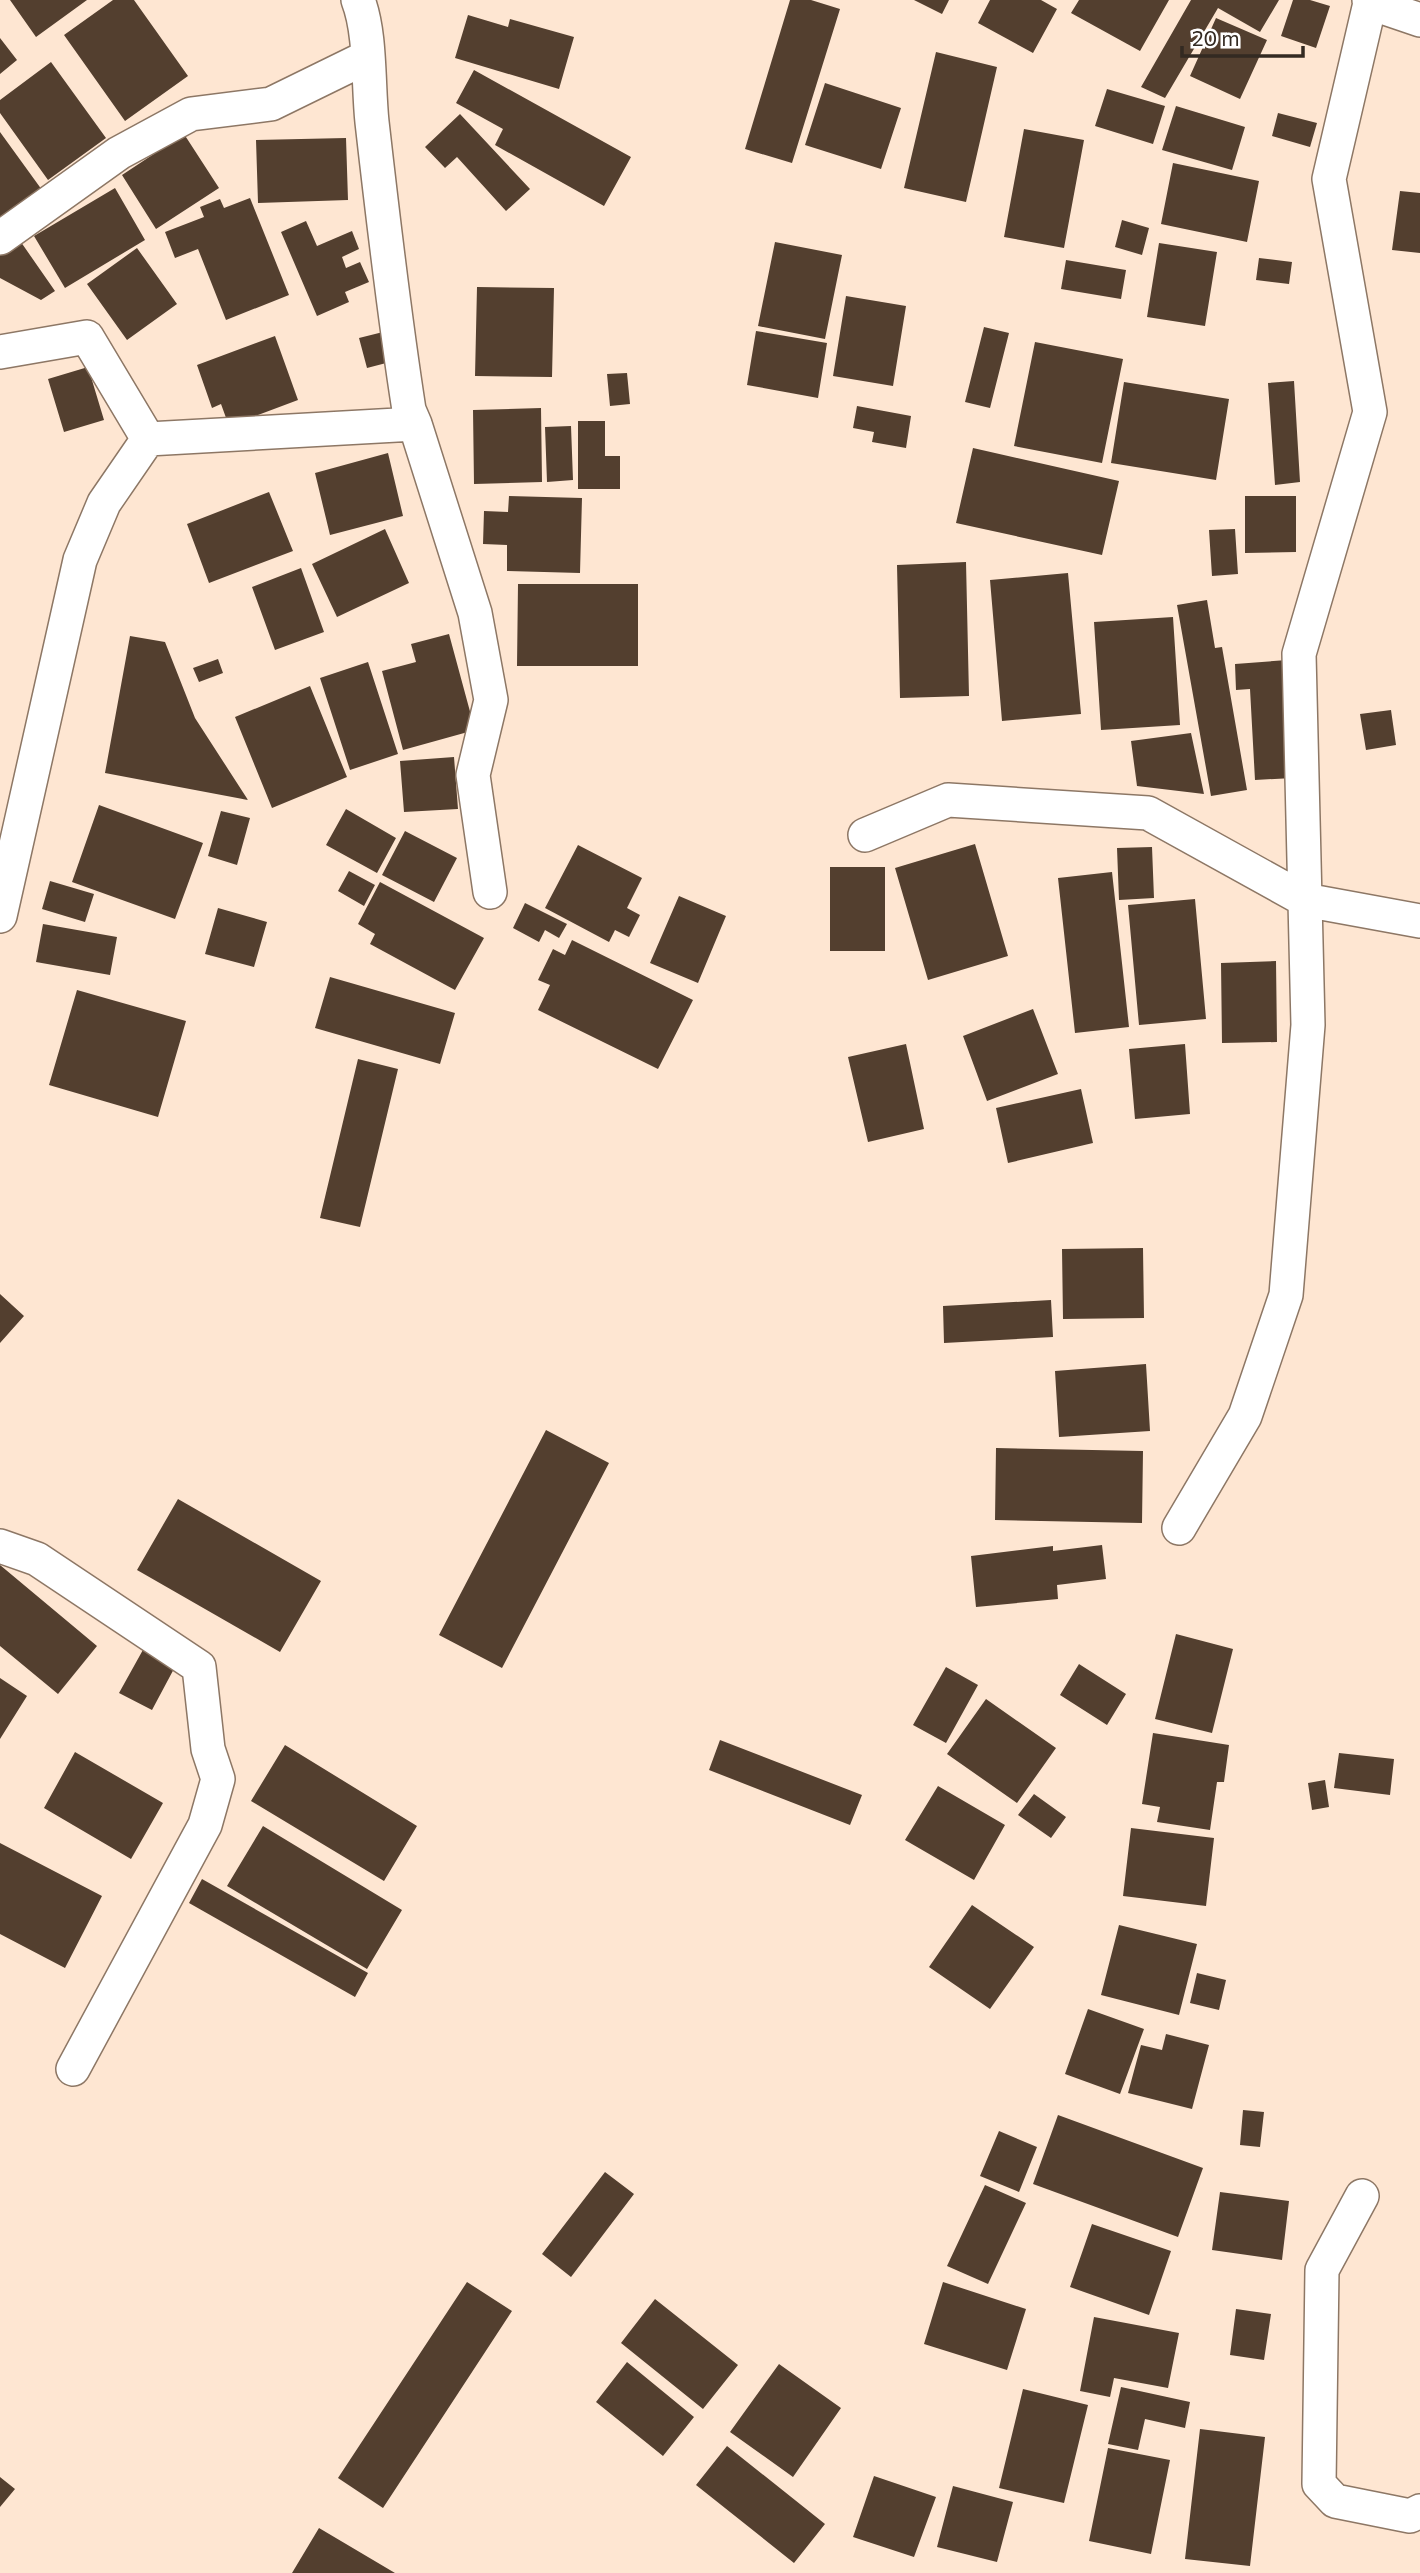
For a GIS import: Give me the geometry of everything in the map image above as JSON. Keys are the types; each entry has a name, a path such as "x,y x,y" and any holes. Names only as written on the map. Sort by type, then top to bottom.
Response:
{"street":[{"path":"358,0 363,15 391,295 409,410 475,613 491,700 473,775 490,892"},
{"path":"1180,1528 1245,1416 1286,1295 1308,1025 1300,654 1370,412 1329,178 1370,2 1420,20"},
{"path":"0,238 119,153 191,114 271,104 367,57"},
{"path":"0,352 87,337 148,439"},
{"path":"148,439 415,424"},
{"path":"0,916 80,560 104,503 148,439"},
{"path":"865,835 948,800 1148,813 1305,900 1420,921"},
{"path":"0,1546 37,1559 199,1667 208,1749 218,1779 205,1825 73,2069"},
{"path":"1362,2196 1322,2270 1319,2484 1335,2501 1410,2515 1420,2511"}],"building":[{"path":"10,0 87,0 36,37"},
{"path":"113,0 134,0 188,76 125,121 64,35"},
{"path":"790,0 811,0 840,9 792,163 745,149"},
{"path":"914,0 949,0 942,14"},
{"path":"990,0 1041,0 1057,9 1033,53 978,23"},
{"path":"1079,0 1169,0 1140,51 1071,13"},
{"path":"1191,0 1279,0 1260,32 1218,8 1165,98 1141,87"},
{"path":"1293,0 1310,0 1330,6 1316,48 1281,36"},
{"path":"468,15 508,27 510,19 574,37 559,89 455,58"},
{"path":"1216,18 1267,40 1240,99 1190,76"},
{"path":"0,38 17,60 0,74"},
{"path":"936,52 997,67 966,202 904,188"},
{"path":"51,62 106,138 48,180 0,113 0,100"},
{"path":"474,70 631,157 604,206 495,145 503,129 456,103"},
{"path":"825,83 901,108 881,169 805,145"},
{"path":"1107,89 1165,106 1153,144 1095,126"},
{"path":"1176,106 1245,127 1232,170 1162,150"},
{"path":"1278,113 1317,123 1310,147 1272,136"},
{"path":"460,114 530,189 506,211 457,157 445,168 425,147"},
{"path":"1024,129 1084,140 1064,248 1004,237"},
{"path":"0,132 42,190 0,221"},
{"path":"184,134 219,188 156,229 122,175"},
{"path":"346,138 348,200 258,203 256,140"},
{"path":"1173,163 1259,181 1247,242 1161,224"},
{"path":"115,188 145,240 65,288 34,236"},
{"path":"1400,191 1420,193 1420,253 1392,250"},
{"path":"250,198 289,295 226,320 198,249 175,258 165,232 204,217 200,207 220,199 224,208"},
{"path":"1122,220 1149,228 1142,255 1115,247"},
{"path":"306,221 317,246 352,231 359,249 342,257 346,268 360,262 369,282 345,292 349,302 317,316 281,232"},
{"path":"16,235 55,291 41,300 0,278 0,247"},
{"path":"775,242 842,255 825,339 758,326"},
{"path":"1159,243 1217,252 1205,326 1147,317"},
{"path":"137,248 177,304 127,340 87,284"},
{"path":"1259,258 1292,262 1289,284 1256,280"},
{"path":"1066,260 1126,270 1121,299 1061,289"},
{"path":"477,287 554,288 552,377 475,376"},
{"path":"846,296 906,306 893,386 833,376"},
{"path":"984,327 1009,333 990,408 965,402"},
{"path":"756,331 827,343 818,398 747,385"},
{"path":"383,332 390,362 367,368 359,338"},
{"path":"275,336 298,400 229,426 221,404 212,408 197,365"},
{"path":"1035,342 1123,359 1102,463 1014,446"},
{"path":"88,367 104,420 64,432 48,379"},
{"path":"627,373 630,404 610,406 607,374"},
{"path":"1294,381 1300,482 1275,485 1268,383"},
{"path":"1124,382 1229,399 1216,480 1111,463"},
{"path":"857,406 911,416 906,448 872,442 874,432 853,428"},
{"path":"541,408 542,482 474,484 473,410"},
{"path":"578,421 605,421 605,456 620,456 620,489 578,489"},
{"path":"571,426 573,480 547,482 545,427"},
{"path":"973,448 1119,481 1102,555 956,523"},
{"path":"388,453 403,516 330,535 315,473"},
{"path":"269,492 293,551 209,583 187,524"},
{"path":"509,496 582,498 580,573 507,571 507,545 483,544 484,511 508,512"},
{"path":"1245,496 1296,496 1296,552 1245,553"},
{"path":"385,529 409,583 337,617 312,564"},
{"path":"1235,529 1238,574 1212,576 1209,530"},
{"path":"966,562 969,696 900,698 897,565"},
{"path":"301,568 324,632 275,650 252,587"},
{"path":"1068,573 1081,714 1002,721 990,580"},
{"path":"518,584 638,584 638,666 517,666"},
{"path":"1207,600 1215,648 1222,647 1247,790 1211,796 1177,605"},
{"path":"1173,617 1180,725 1101,730 1094,622"},
{"path":"449,634 475,730 403,750 382,671 416,662 411,644"},
{"path":"130,636 165,642 195,718 248,800 105,773"},
{"path":"218,659 223,673 199,682 193,668"},
{"path":"1287,660 1293,778 1255,780 1250,689 1236,690 1235,664"},
{"path":"368,662 398,754 350,770 320,678"},
{"path":"310,686 347,777 272,808 235,717"},
{"path":"1391,710 1396,745 1366,750 1360,714"},
{"path":"1191,733 1204,794 1137,786 1131,741"},
{"path":"454,757 458,809 404,812 400,761"},
{"path":"99,805 203,843 175,919 72,882"},
{"path":"346,809 396,838 377,873 326,845"},
{"path":"221,811 250,818 237,865 208,856"},
{"path":"405,831 457,858 434,902 382,875"},
{"path":"975,844 1008,956 928,980 895,868"},
{"path":"578,845 642,878 627,908 640,915 629,937 615,930 609,942 545,908"},
{"path":"1152,847 1154,898 1119,900 1117,848"},
{"path":"830,867 885,867 885,951 830,951"},
{"path":"349,871 375,885 364,906 338,891"},
{"path":"1112,872 1129,1027 1075,1033 1058,878"},
{"path":"50,881 94,894 85,922 42,909"},
{"path":"380,882 484,938 455,990 370,944 375,934 358,924"},
{"path":"679,896 726,916 698,983 650,963"},
{"path":"1195,899 1206,1019 1139,1025 1128,905"},
{"path":"525,903 567,924 559,938 545,930 539,942 513,928"},
{"path":"218,908 267,922 254,967 205,954"},
{"path":"43,924 117,937 110,975 36,962"},
{"path":"572,940 693,1000 658,1069 538,1010 550,985 538,980 553,949 565,955"},
{"path":"1276,961 1277,1042 1222,1043 1221,963"},
{"path":"330,977 455,1013 440,1064 315,1028"},
{"path":"77,990 186,1021 158,1117 49,1085"},
{"path":"1033,1009 1058,1074 987,1101 963,1036"},
{"path":"906,1044 924,1129 868,1142 848,1057"},
{"path":"1185,1044 1190,1114 1135,1119 1129,1049"},
{"path":"358,1059 398,1069 360,1227 320,1218"},
{"path":"1081,1089 1093,1143 1008,1163 996,1108"},
{"path":"1143,1248 1144,1318 1063,1319 1062,1249"},
{"path":"0,1294 24,1316 0,1343"},
{"path":"1051,1300 1053,1337 944,1343 943,1306"},
{"path":"1146,1364 1150,1431 1059,1437 1055,1371"},
{"path":"546,1430 609,1463 502,1668 439,1635"},
{"path":"996,1448 1143,1451 1142,1523 995,1520"},
{"path":"178,1499 321,1581 280,1652 137,1570"},
{"path":"1102,1545 1106,1579 1057,1585 1058,1599 976,1607 971,1556 1053,1546 1053,1551"},
{"path":"0,1565 97,1646 58,1694 0,1646"},
{"path":"1176,1634 1233,1649 1212,1733 1155,1719"},
{"path":"144,1648 176,1665 152,1710 119,1693"},
{"path":"1079,1664 1126,1694 1107,1725 1060,1695"},
{"path":"946,1667 978,1685 946,1743 913,1725"},
{"path":"0,1678 27,1696 0,1739"},
{"path":"986,1699 1056,1748 1017,1803 947,1754"},
{"path":"1153,1733 1229,1745 1224,1782 1217,1782 1210,1830 1157,1822 1160,1807 1142,1804"},
{"path":"720,1740 862,1795 850,1825 709,1770"},
{"path":"285,1745 417,1826 384,1881 251,1801"},
{"path":"75,1752 163,1803 131,1859 44,1808"},
{"path":"1339,1753 1394,1759 1390,1795 1334,1788"},
{"path":"1325,1780 1329,1807 1312,1810 1308,1783"},
{"path":"938,1786 1005,1825 974,1880 905,1840"},
{"path":"1034,1794 1066,1817 1051,1838 1018,1815"},
{"path":"263,1826 402,1910 367,1969 227,1886"},
{"path":"1131,1828 1214,1838 1206,1906 1123,1896"},
{"path":"0,1843 102,1896 65,1968 0,1934"},
{"path":"202,1879 368,1973 355,1997 189,1903"},
{"path":"972,1905 1034,1947 990,2009 929,1967"},
{"path":"1119,1925 1197,1944 1179,2015 1101,1995"},
{"path":"1197,1973 1226,1980 1219,2010 1190,2003"},
{"path":"1088,2009 1144,2029 1120,2094 1065,2074"},
{"path":"1166,2034 1209,2045 1192,2109 1128,2093 1141,2045 1162,2050"},
{"path":"1243,2110 1264,2112 1260,2147 1240,2145"},
{"path":"1058,2115 1203,2168 1178,2237 1033,2184"},
{"path":"999,2131 1037,2147 1019,2192 980,2176"},
{"path":"605,2172 634,2194 571,2277 542,2254"},
{"path":"985,2185 1026,2203 988,2284 947,2266"},
{"path":"1220,2192 1289,2201 1282,2260 1212,2250"},
{"path":"1092,2224 1171,2251 1149,2315 1070,2287"},
{"path":"467,2282 512,2311 383,2508 338,2478"},
{"path":"943,2282 1026,2309 1007,2370 924,2344"},
{"path":"655,2299 738,2365 703,2409 621,2343"},
{"path":"1236,2309 1271,2314 1264,2360 1230,2355"},
{"path":"1094,2317 1179,2333 1168,2388 1114,2378 1110,2397 1080,2391"},
{"path":"627,2362 694,2417 663,2456 596,2402"},
{"path":"779,2364 841,2408 793,2477 730,2432"},
{"path":"1121,2387 1190,2402 1185,2428 1145,2419 1138,2450 1108,2444"},
{"path":"1023,2389 1088,2405 1064,2503 999,2488"},
{"path":"1200,2429 1265,2437 1250,2566 1185,2559"},
{"path":"727,2446 825,2524 794,2563 696,2485"},
{"path":"1108,2448 1170,2460 1151,2554 1089,2541"},
{"path":"874,2476 936,2497 914,2557 853,2537"},
{"path":"0,2477 15,2489 0,2507"},
{"path":"953,2486 1013,2502 997,2562 937,2547"},
{"path":"319,2528 395,2573 292,2573"}]}
